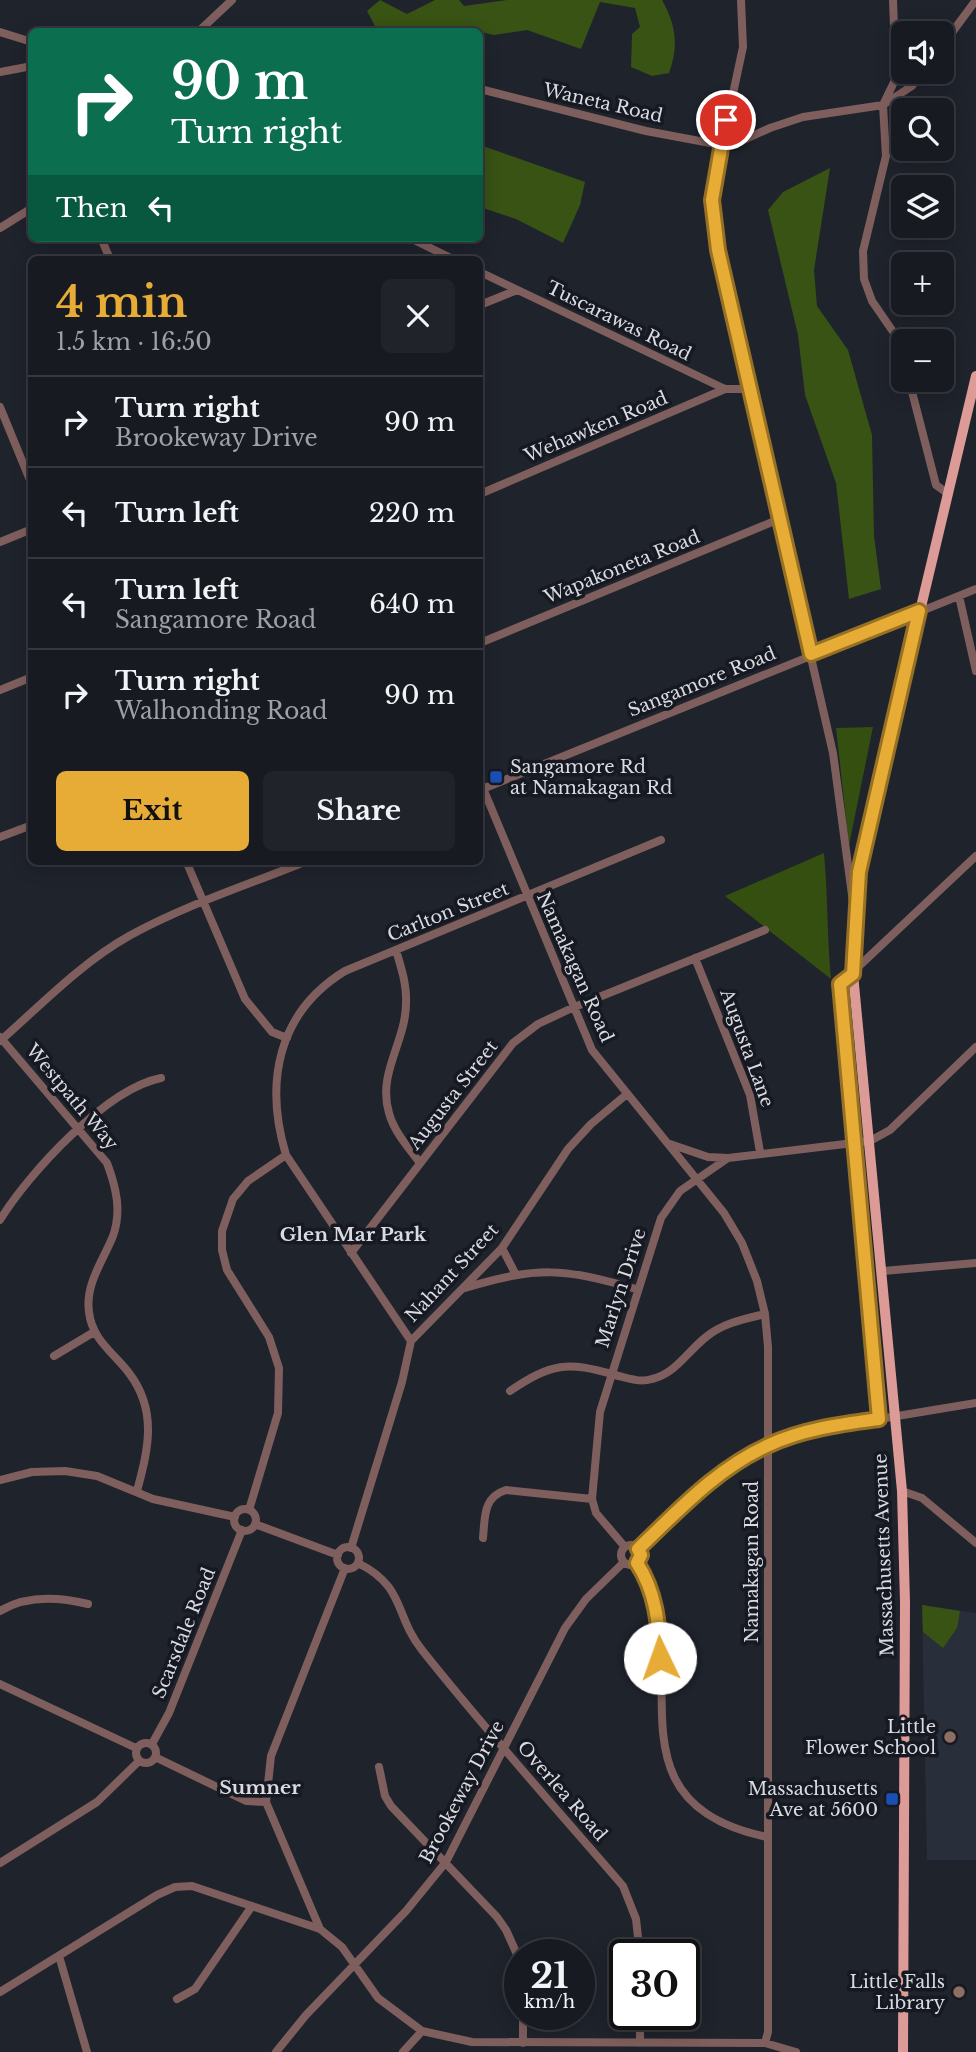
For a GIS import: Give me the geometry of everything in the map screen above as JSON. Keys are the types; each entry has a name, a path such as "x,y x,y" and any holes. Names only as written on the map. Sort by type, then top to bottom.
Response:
{"main road":[{"name":"Massachusetts Avenue","path":"903,2052 905,1602 902,1492 853,974 855,920 864,846 976,376"}],"street":[{"path":"202,28 232,0"},
{"path":"741,0 743,47 713,191 714,223 777,520 833,753 855,920"},
{"path":"891,329 872,301 864,279 863,251 886,156 883,105 896,78 893,0"},
{"path":"954,30 976,0"},
{"path":"0,32 28,41"},
{"path":"0,72 28,67"},
{"path":"721,145 739,142 803,117 883,105 913,84"},
{"name":"Waneta Road","path":"483,90 646,131 721,145"},
{"path":"0,228 28,210"},
{"path":"418,242 447,256"},
{"name":"Tuscarawas Road","path":"483,273 725,389 748,389"},
{"path":"483,304 517,290"},
{"name":"Wehawken Road","path":"483,493 725,389"},
{"path":"912,392 936,485 947,493"},
{"path":"0,407 28,475"},
{"name":"Wapakoneta Road","path":"483,642 777,520"},
{"path":"0,542 28,531"},
{"name":"Sangamore Road","path":"483,786 976,589"},
{"path":"959,596 976,671"},
{"path":"0,690 28,679"},
{"name":"Namakagan Road","path":"483,792 592,1050 724,1213 742,1243 757,1281 765,1314 768,1445 767,2048"},
{"path":"0,837 28,826"},
{"name":"Carlton Street","path":"411,1341 286,1154 278,1128 275,1098 287,1038 298,1012 324,984 345,971 661,840"},
{"path":"853,974 976,856"},
{"path":"188,865 245,999 272,1032 287,1038"},
{"path":"1,1039 109,949 167,918 297,865"},
{"name":"Augusta Street","path":"351,1253 513,1043 538,1024 572,1008 765,930"},
{"path":"396,950 405,980 407,1004 386,1076 386,1100 398,1132 420,1163"},
{"name":"Augusta Lane","path":"695,958 750,1094 760,1152"},
{"name":"Massachusetts Avenue","path":"853,974 840,984 879,1419"},
{"name":"Westpath Way","path":"1,1039 80,1128 107,1163 116,1187 118,1208 114,1234 89,1294 89,1313 94,1332"},
{"path":"870,1141 890,1130 976,1047"},
{"path":"0,1220 27,1182 80,1128 123,1093 161,1078"},
{"name":"Nahant Street","path":"351,1548 402,1382 411,1341 502,1248 568,1149 591,1124 627,1094"},
{"name":"Marlyn Drive","path":"592,1499 600,1412 611,1373 661,1217 680,1191 728,1157 870,1141"},
{"path":"668,1143 708,1157 728,1157"},
{"path":"249,1510 278,1413 279,1368 269,1337 227,1270 222,1231 233,1199 248,1181 286,1154"},
{"path":"502,1248 515,1273"},
{"path":"883,1271 976,1263"},
{"path":"464,1289 515,1273 569,1272 636,1289"},
{"path":"510,1391 532,1376 559,1366 583,1365 638,1381 666,1374 718,1329 736,1321 765,1314"},
{"path":"54,1356 94,1332 104,1347 130,1374 145,1403 149,1444 137,1491"},
{"path":"638,1549 707,1485 768,1445 819,1429 976,1403"},
{"path":"0,1480 32,1472 65,1471 97,1476 153,1499 235,1517"},
{"path":"483,1538 486,1506 496,1493 506,1490 592,1499 596,1513 625,1547 638,1549"},
{"path":"902,1492 922,1498 976,1544"},
{"path":"242,1510 249,1510 256,1517 255,1524 251,1529 242,1530 235,1524 235,1517 242,1510"},
{"path":"255,1524 338,1555"},
{"name":"Scarsdale Road","path":"152,1744 169,1713 242,1530"},
{"path":"625,1547 621,1556 624,1562 637,1563"},
{"path":"345,1548 351,1548 358,1554 358,1563 354,1567 345,1568 338,1561 338,1555 345,1548"},
{"path":"637,1563 641,1555 638,1549"},
{"name":"Brookeway Drive","path":"276,2052 306,2015 406,1911 446,1862 565,1628 586,1599 624,1562"},
{"name":"Overlea Road","path":"358,1563 381,1576 392,1589 420,1647 623,1886 636,1919 638,1939"},
{"path":"637,1563 645,1576 657,1612 660,1726 668,1763 688,1796 711,1816 724,1824 767,1837"},
{"path":"320,1929 266,1802 266,1779 271,1756 345,1568"},
{"path":"0,1611 22,1602 45,1598 88,1604"},
{"path":"0,1684 136,1748"},
{"path":"152,1744 157,1749 155,1757 147,1762 139,1761 134,1754 136,1748 152,1744"},
{"path":"155,1757 246,1801 266,1802"},
{"path":"0,1863 97,1802 139,1761"},
{"path":"379,1767 385,1796 391,1806 497,1917 508,1939"},
{"path":"0,1992 157,1895 175,1887 203,1888 320,1929 342,1947 378,1997 422,2031 472,2042 640,2043 767,2048 796,2052"},
{"path":"177,1999 195,1989 252,1906"},
{"path":"59,1956 87,2052"},
{"path":"523,2030 523,2043"},
{"path":"640,2030 640,2043"},
{"path":"403,2052 422,2031"}],"shaded area":[{"name":"Little Flower School","path":"922,1605 976,1613 976,1860 927,1860"}],"green space":[{"path":"380,0 407,14 435,0 459,0 464,6 507,0 662,0 673,27 674,54 669,73 652,76 631,67 632,34 640,27 635,8 600,2 581,49 527,30 494,35 483,33 483,28 376,28 367,11"},
{"path":"483,146 585,182 580,205 563,243 516,219 483,208"},
{"path":"830,168 814,270 817,306 848,350 872,435 874,536 881,589 849,599 836,483 805,395 798,335 768,210 783,192"},
{"path":"873,727 849,845 836,728"},
{"path":"824,853 829,948 831,979 725,896"},
{"path":"922,1605 960,1611 957,1628 943,1648 923,1632"}],"place":[{"name":"Sangamore Rd at Namakagan Rd","path":"496,777"},
{"name":"Little Flower School","path":"950,1737"},
{"name":"Massachusetts Ave at 5600","path":"892,1799"},
{"name":"Little Falls Library","path":"959,1992"}],"district":[{"name":"Glen Mar Park","path":"353,1234"},
{"name":"Sumner","path":"260,1787"}],"route":[{"path":"660,1658 657,1612 645,1576 637,1563 641,1555 638,1549 694,1495 721,1474 768,1445 819,1429 879,1419 840,984 853,974 859,872 919,611 811,654 777,520 718,250 712,200 717,157 726,120"}]}
